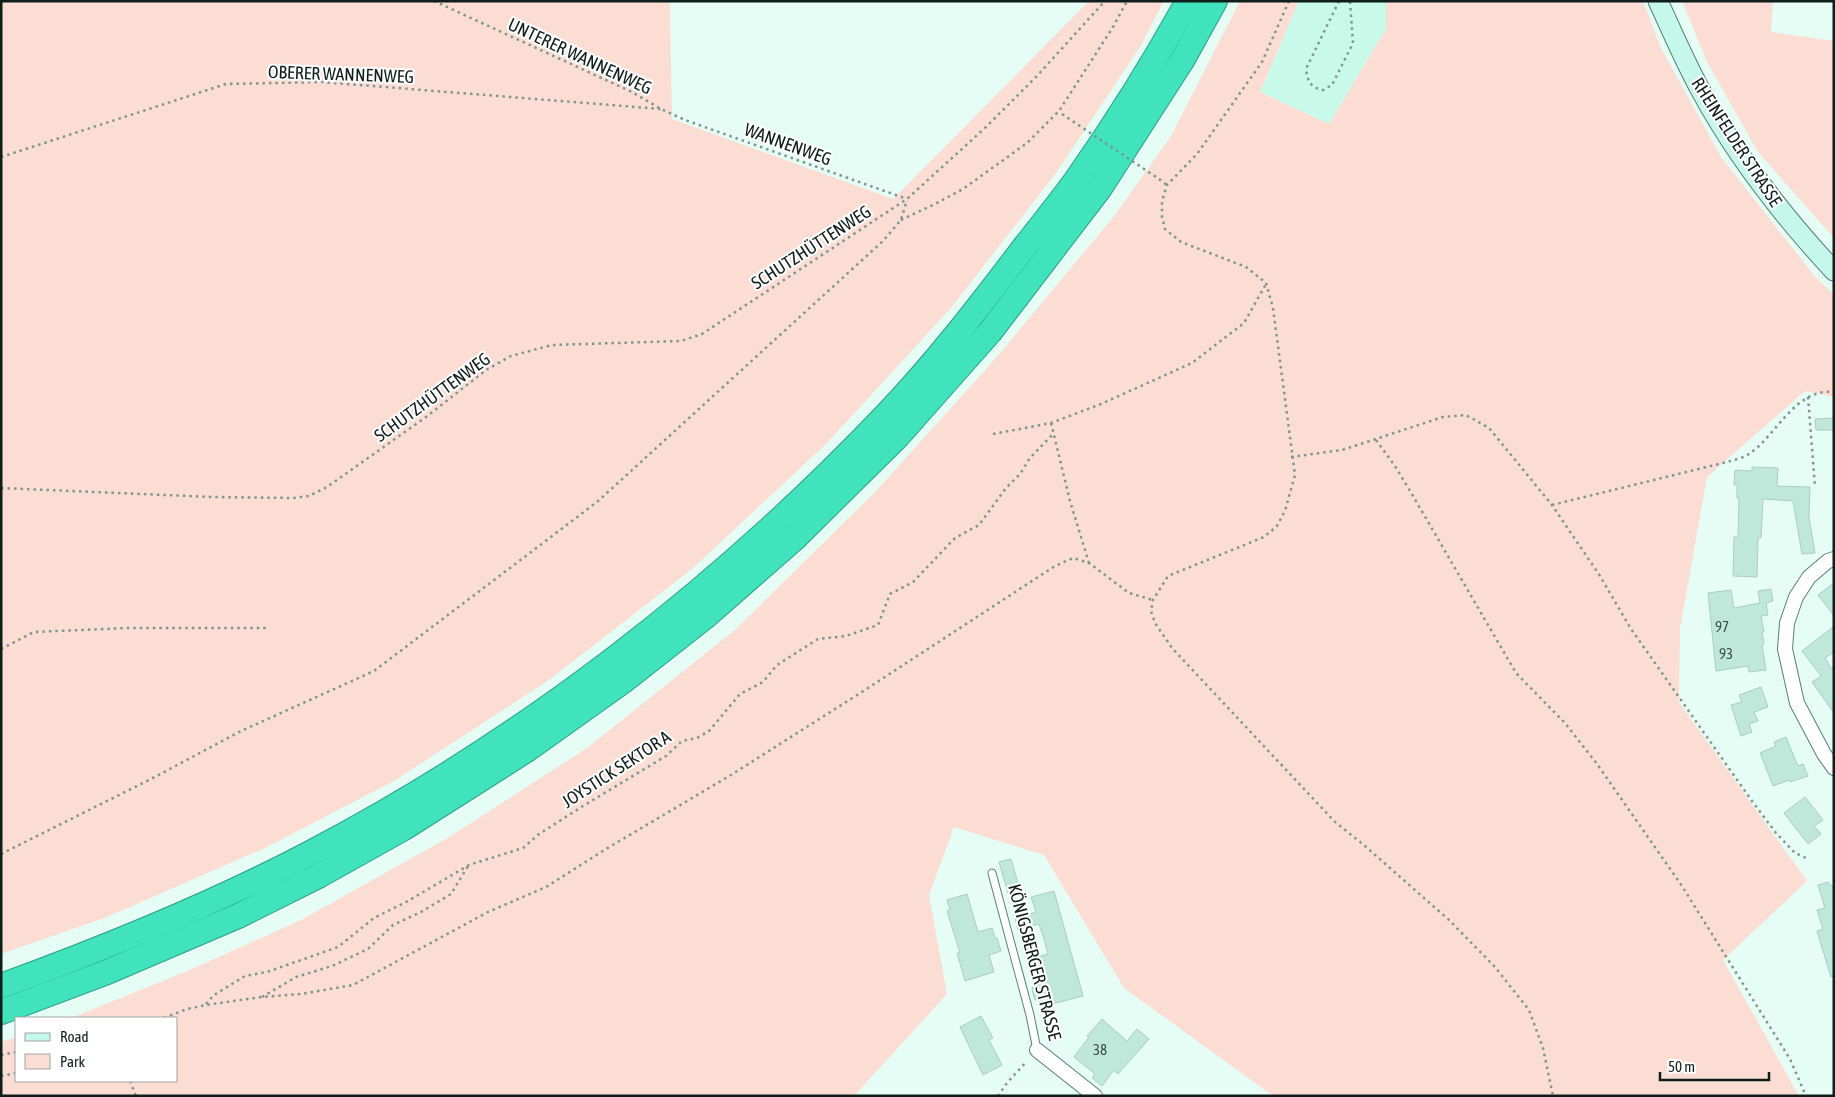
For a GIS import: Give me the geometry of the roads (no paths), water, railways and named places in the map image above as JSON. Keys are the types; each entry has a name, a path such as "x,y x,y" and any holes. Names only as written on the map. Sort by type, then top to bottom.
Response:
{"highway":[{"path":"1,986 96,951 226,894 313,852 396,805 521,726 659,624 782,518 887,414 970,318 1079,175 1161,50 1188,1"},
{"path":"1,1012 107,972 238,916 404,828 528,749 622,682 706,616 795,538 898,436 990,332 1100,188 1183,60 1215,1"}],"main road":[{"name":"RHEINFELDER STRASSE","path":"1658,1 1701,92 1748,166 1783,214 1834,271"}],"street":[{"path":"1834,559 1828,561 1809,577 1796,597 1787,623 1785,649 1797,703 1824,754 1834,768"},
{"name":"KÖNIGSBERGER STRASSE","path":"1037,1050 1095,1096"}],"lane":[{"name":"KÖNIGSBERGER STRASSE","path":"992,873 1030,1015 1037,1050"}]}
